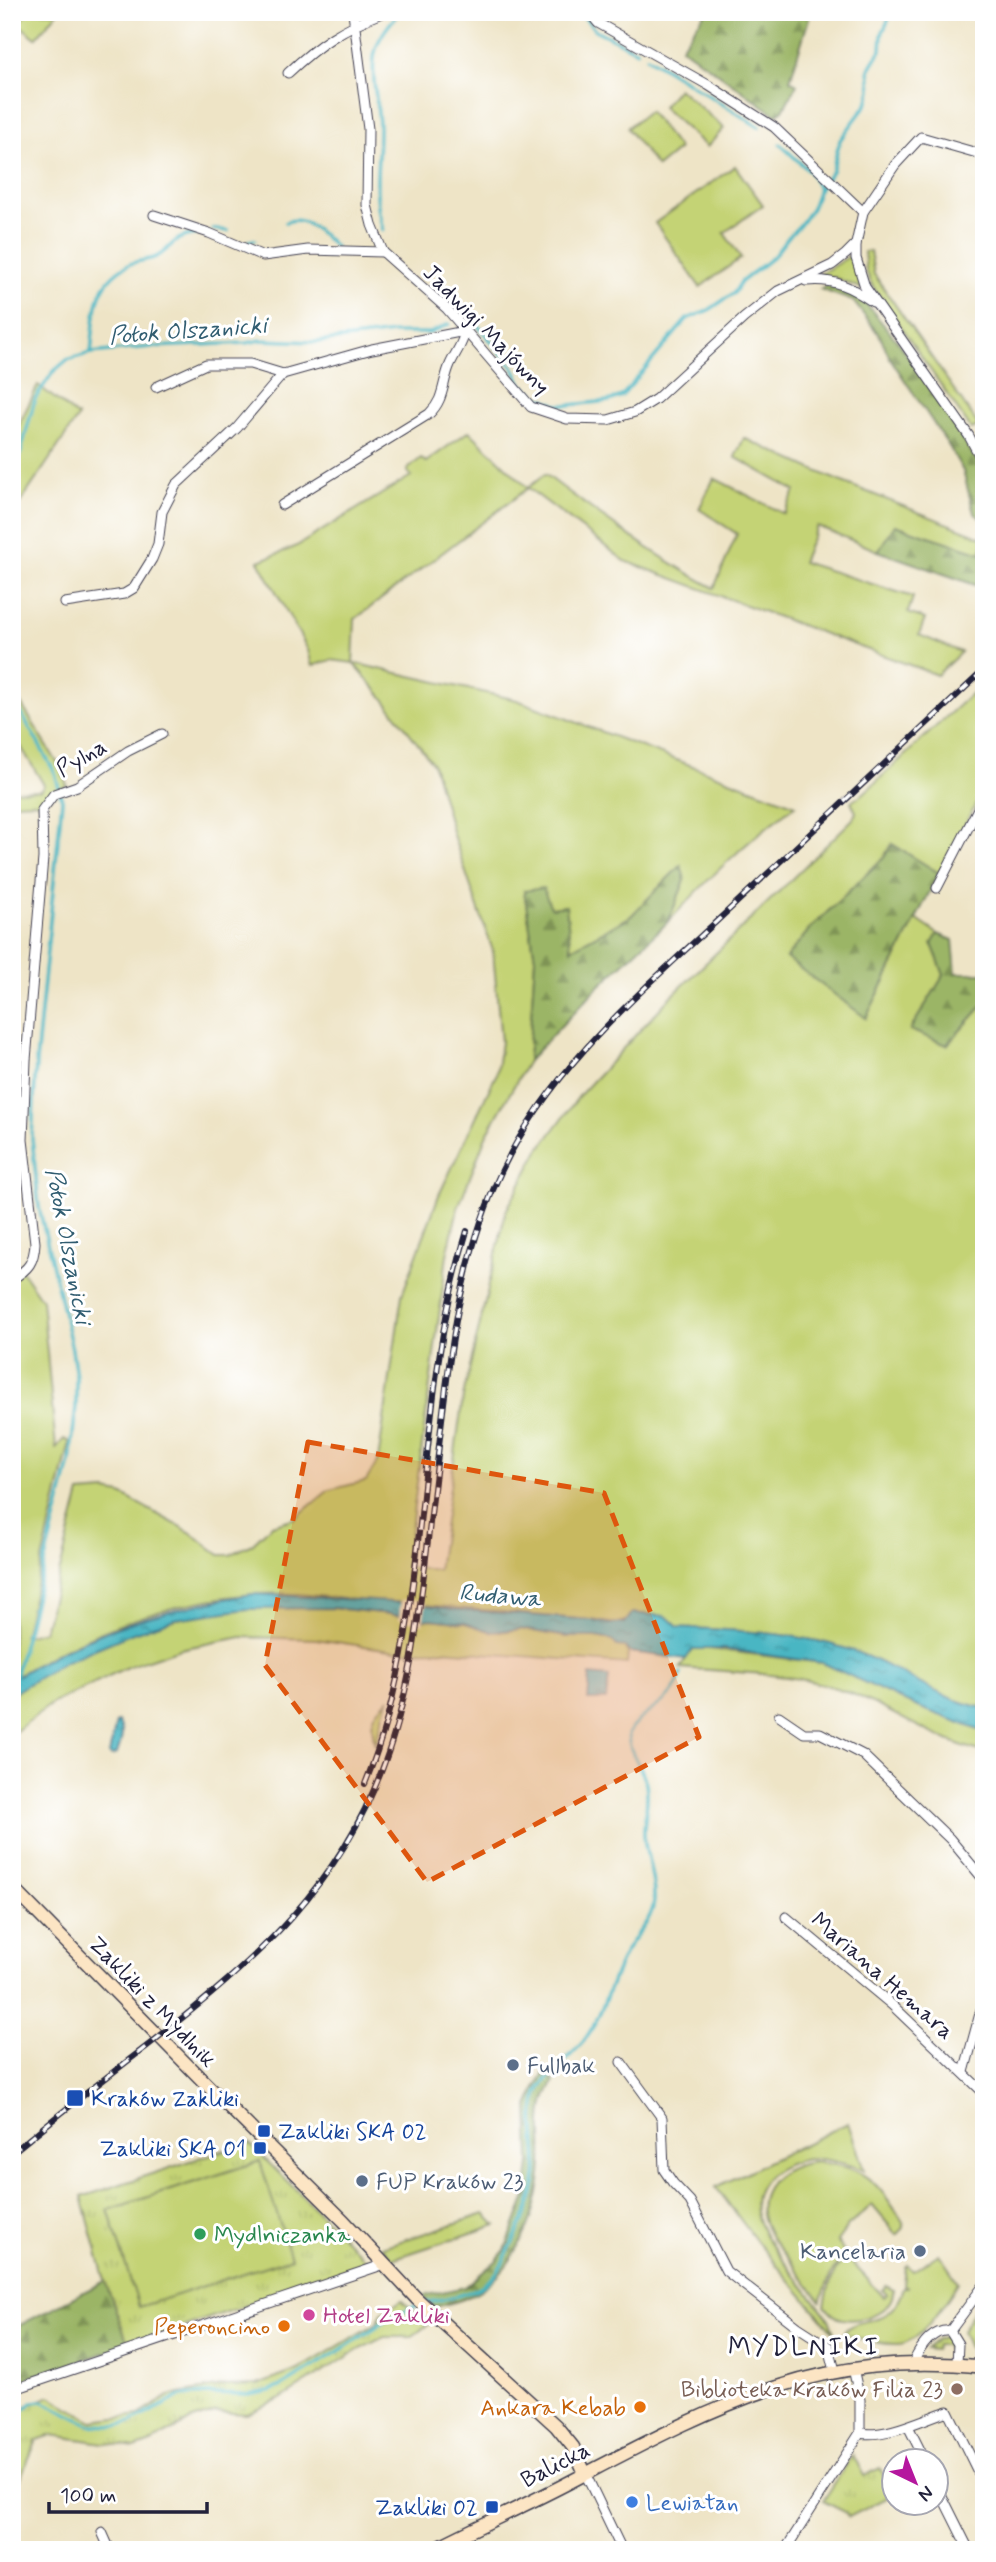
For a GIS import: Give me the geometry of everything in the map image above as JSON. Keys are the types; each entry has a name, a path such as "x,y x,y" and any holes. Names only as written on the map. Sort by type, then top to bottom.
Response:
{"street":[{"name":"Jadwigi Majówny","path":"353,12 368,129 367,205 383,252 447,309 531,407 569,420 608,420 635,412 656,399 744,318 778,291 832,265 856,244"},
{"path":"288,73 316,47 355,23 384,12"},
{"path":"589,12 598,23 708,85 774,128 863,212"},
{"path":"983,460 903,338 865,286 859,271 856,244 863,212 895,165 921,137 984,155"},
{"path":"154,215 209,233 263,257 308,250 383,252"},
{"path":"797,282 822,279 839,282 877,305"},
{"path":"156,387 206,364 250,364 283,374 372,349 465,331 463,342 449,367 439,405 429,414 282,505"},
{"path":"65,603 124,594 134,588 152,559 158,544 162,512 176,485 237,428 283,374"},
{"name":"Pylna","path":"12,1279 30,1268 35,1242 23,1140 26,1060 43,858 42,810 54,794 77,786 128,751 162,734"},
{"path":"937,888 984,797"},
{"path":"779,1716 804,1732 820,1733 863,1755 950,1839 984,1880"},
{"name":"Zakliki z Mydlnik","path":"12,1887 420,2302 556,2426 573,2447 585,2473"},
{"name":"Mariana Hemara","path":"786,1917 882,1997 984,2093"},
{"path":"964,2072 984,1998"},
{"path":"621,2063 662,2118 664,2170 690,2201 726,2271 798,2327 829,2347 835,2371"},
{"path":"12,2390 385,2264"},
{"path":"950,2331 984,2286"},
{"path":"914,2363 919,2351 933,2335 941,2330 950,2331"},
{"path":"950,2331 958,2344 957,2364"},
{"name":"Balicka","path":"432,2550 733,2401 776,2385 853,2368 914,2363 984,2367"},
{"path":"785,2550 860,2433 860,2400 853,2368"},
{"path":"860,2433 874,2434 908,2426 948,2410 984,2484"},
{"path":"908,2426 918,2446"},
{"path":"585,2473 622,2550"},
{"path":"950,2512 969,2550"},
{"path":"102,2532 110,2550"}],"highlighted area":[{"path":"308,1442 604,1493 699,1737 427,1882 265,1665"}],"green space":[{"path":"28,12 58,12 36,38 18,24"},
{"path":"706,12 811,12 790,80 797,84 783,110 776,115 681,47"},
{"path":"678,88 724,128 707,147 662,107"},
{"path":"649,111 679,149 657,167 627,128"},
{"path":"735,166 763,205 724,233 741,258 700,287 655,223"},
{"path":"870,251 874,274 979,426 971,429 872,285 866,271 864,252"},
{"path":"850,256 853,257 865,290 833,277 817,276"},
{"path":"827,285 859,295 899,343 977,461 984,478 984,521 974,513 963,471 890,358 880,336 853,301 820,289"},
{"path":"38,385 78,417 16,509 12,509 12,439"},
{"path":"469,431 528,488 355,619 353,663 331,660 312,666 308,650 259,561 295,547 411,476 407,470 421,458 426,462"},
{"path":"744,438 832,478 984,538 981,553 895,525 878,551 817,526 802,562 913,597 908,613 925,619 919,635 961,652 937,675 625,561 528,488 545,474 628,534 714,588 737,534 699,509 714,478 784,514 795,491 735,457"},
{"path":"895,525 981,553 984,543 984,588 878,551"},
{"path":"353,663 517,700 796,805 729,860 668,922 685,880 680,866 630,917 570,950 551,908 524,891 535,958 528,1061 486,1136 458,1208 447,1255 406,1567 438,1570 463,1397 506,1211 539,1150 580,1095 667,1001 853,819 856,812 851,802 984,682 984,789 939,873 892,844 884,857 809,930 866,1018 916,919 938,934 932,944 944,975 910,1030 947,1045 984,1004 984,1708 948,1697 865,1655 827,1643 763,1633 678,1627 666,1616 616,1624 290,1594 224,1597 160,1611 98,1633 12,1679 12,1257 42,1300 56,1448 64,1439 70,1442 24,1636 44,1631 80,1493 106,1491 121,1494 190,1532 220,1555 230,1555 252,1544 272,1525 295,1518 329,1490 366,1481 378,1461 402,1295 439,1195 496,1075 501,1042 493,951 454,838 433,764"},
{"path":"12,689 60,767 67,785 41,804 12,803 12,791 40,790 44,785 12,732"},
{"path":"892,844 939,873 866,1018 786,958 809,930 884,857"},
{"path":"681,865 685,880 668,922 596,989 528,1061 535,958 524,891 543,888 551,908 566,906 571,949 630,917"},
{"path":"938,934 953,940 956,973 984,973 984,1004 947,1045 910,1030 944,975 932,944"},
{"path":"258,1608 333,1608 465,1623 499,1632 521,1629 565,1637 596,1637 612,1640 625,1647 628,1652 627,1664 441,1650 397,1651 316,1639 242,1637 180,1649 127,1667 51,1704 12,1734 12,1694 49,1670 110,1640 152,1626 216,1612"},
{"path":"692,1649 823,1663 913,1705 984,1732 984,1752 950,1741 834,1687 769,1675 680,1668"},
{"path":"388,1700 375,1745 373,1720"},
{"path":"545,2070 554,2082 543,2111 540,2184 530,2222 522,2240 501,2272 486,2285 462,2300 434,2307 422,2296 465,2287 505,2250 526,2197 530,2163 528,2106"},
{"path":"848,2123 864,2170 822,2159 790,2163 766,2179 758,2191 755,2204 757,2217 770,2244 829,2319 834,2333 758,2243 716,2187"},
{"path":"248,2142 370,2264 129,2345 105,2281 82,2197","holes":["260,2161 291,2258 139,2307 108,2210"]},
{"name":"Mydlniczanka","path":"260,2161 292,2258 139,2308 108,2210"},
{"path":"814,2162 846,2168 868,2178 885,2196 903,2222 904,2228 897,2235 872,2205 848,2226 837,2241 845,2254 831,2274 821,2301 771,2237 762,2209 763,2197 776,2178 786,2170"},
{"path":"485,2214 496,2225 392,2259 382,2247"},
{"path":"939,2254 958,2282 948,2299 915,2337 906,2342 891,2344 843,2334 855,2324 873,2320 890,2310 898,2301 903,2287 908,2287 904,2285 906,2267 908,2265 913,2271"},
{"path":"847,2257 884,2297 887,2294 882,2290 886,2286 893,2290 888,2304 875,2314 859,2319 843,2319 835,2316 825,2306 835,2272"},
{"path":"105,2281 129,2345 12,2383 12,2329"},
{"path":"402,2300 428,2325 411,2337 384,2337 277,2401 247,2414 217,2412 190,2421 135,2448 52,2435 37,2440 12,2491 12,2412 50,2396 93,2421 139,2415 169,2396 222,2386 258,2385 298,2370 377,2323 382,2313"},
{"path":"976,2306 984,2324 984,2358 973,2357 962,2331"},
{"path":"945,2336 951,2341 952,2350 947,2350 946,2345 936,2345 935,2350 926,2349 937,2339"},
{"path":"853,2455 864,2476 880,2468 880,2502 849,2517 847,2513 823,2501"}],"water":[{"path":"252,1594 411,1603 611,1624 625,1623 632,1613 666,1616 678,1627 806,1639 865,1655 948,1697 984,1708 984,1732 913,1705 823,1663 724,1649 693,1649 686,1659 629,1652 612,1640 596,1637 569,1637 521,1629 492,1632 465,1623 333,1608 247,1609 175,1619 133,1633 64,1662 12,1694 12,1679 99,1634 187,1607"},
{"path":"590,1675 609,1677 606,1700 588,1700"},
{"path":"118,1722 122,1729 122,1738 117,1754 112,1756 109,1754"}],"pier":[{"path":"401,1600 426,1602 423,1624 399,1619"}],"waterway":[{"path":"383,230 377,191 379,128 374,58 380,39 400,12"},
{"path":"580,12 595,30 637,51"},
{"name":"Potok Olszanicki","path":"471,321 474,321 513,367 523,386 537,396 558,405 609,401 622,396 687,319 709,310 734,293 741,282 773,257 812,208 819,189 832,171 840,140 867,104 871,90 869,70 881,50 882,34 892,12"},
{"path":"647,57 759,127"},
{"path":"780,144 810,172 819,189"},
{"path":"286,222 293,220 306,223 335,246"},
{"path":"213,229 228,231"},
{"path":"91,353 95,314 108,281 130,264 156,257 177,240 197,234"},
{"path":"249,241 255,240"},
{"name":"Potok Olszanicki","path":"12,485 35,399 53,372 67,360 91,353 151,347 247,343 261,340 317,342 394,333 430,333 449,324"},
{"name":"Potok Olszanicki","path":"12,697 55,773 62,800 36,1062 32,1138 39,1207 76,1377 70,1462 14,1681"},
{"path":"426,2303 479,2287 494,2276 501,2266 524,2218 535,2186 537,2163 534,2111 538,2094 547,2079 591,2030 625,1953 652,1912 653,1884 644,1836 647,1791 644,1777 630,1747 628,1734 641,1718 671,1693 681,1673"},
{"path":"12,2419 33,2402 42,2401 91,2425 116,2426 131,2422 181,2396 248,2395 269,2391 282,2386 396,2314 418,2305"}],"railway":[{"path":"12,2153 190,2012 261,1949 321,1880 347,1842 369,1800 388,1753 411,1662 421,1600 447,1377 462,1292 485,1210 523,1131 575,1061 636,996 984,670"},
{"path":"365,1784 387,1717 403,1649 414,1579 437,1369 449,1299 467,1231"}],"place":[{"name":"Fullbak","path":"513,2065"},
{"name":"Kraków Zakliki","path":"75,2098"},
{"name":"Zakliki SKA 02","path":"264,2131"},
{"name":"Zakliki SKA 01","path":"260,2148"},
{"name":"FUP Kraków 23","path":"362,2181"},
{"name":"Mydlniczanka","path":"200,2234"},
{"name":"Kancelaria","path":"920,2251"},
{"name":"Hotel Zakliki","path":"309,2315"},
{"name":"Peperoncino","path":"284,2326"},
{"name":"Biblioteka Kraków Filia 23","path":"957,2389"},
{"name":"Ankara Kebab","path":"640,2407"},
{"name":"Lewiatan","path":"632,2502"},
{"name":"Zakliki 02","path":"492,2507"}],"district":[{"name":"MYDLNIKI","path":"804,2346"}],"water label":[{"name":"Rudawa","path":"500,1595"}]}
